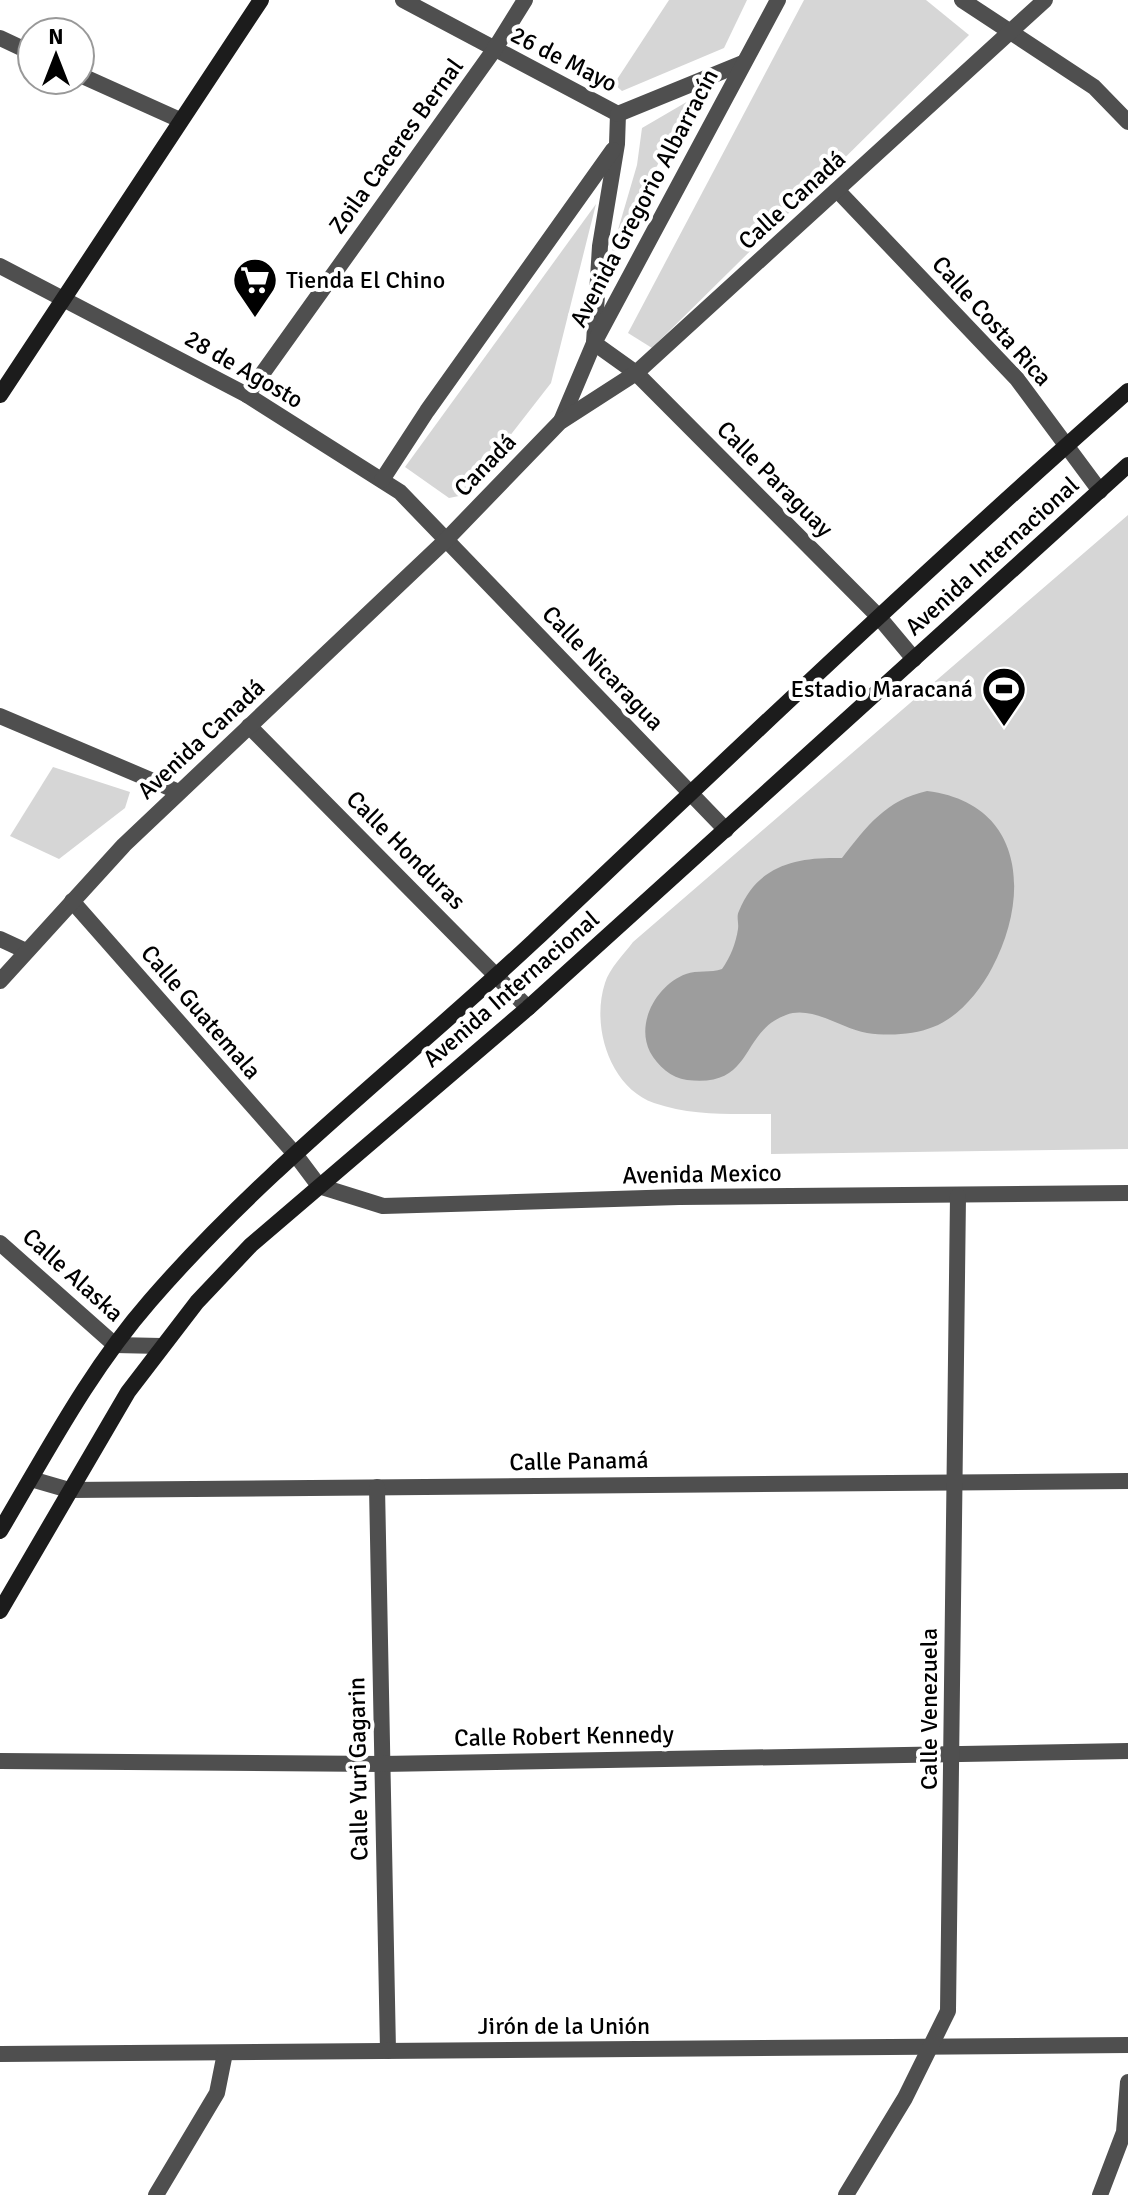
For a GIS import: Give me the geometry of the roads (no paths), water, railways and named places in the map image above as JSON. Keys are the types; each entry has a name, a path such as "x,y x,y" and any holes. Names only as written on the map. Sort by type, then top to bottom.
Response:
{"main road":[{"path":"0,395 261,0"},
{"name":"Avenida Internacional","path":"0,1531 70,1410 115,1345 187,1261 295,1154 497,976 878,616 1128,391"},
{"name":"Avenida Internacional","path":"0,1611 128,1392 161,1346 251,1245 528,1008 1128,465"}],"street":[{"name":"26 de Mayo","path":"403,0 618,114"},
{"name":"Zoila Caceres Bernal","path":"247,395 494,50 525,0"},
{"name":"Avenida Gregorio Albarracín","path":"560,422 594,343 778,0"},
{"path":"962,0 1094,87 1128,122"},
{"name":"Calle Canadá","path":"560,422 636,373 1045,0"},
{"path":"594,343 600,246 617,144 618,114 743,63"},
{"path":"96,82 180,120"},
{"path":"382,480 427,411 617,144"},
{"name":"Calle Costa Rica","path":"838,191 1017,379 1100,491"},
{"name":"28 de Agosto","path":"0,266 63,296 247,395 400,492 445,541"},
{"name":"Calle Paraguay","path":"594,343 636,373 878,616 914,659"},
{"name":"Canadá","path":"445,541 560,422"},
{"name":"Avenida Canadá","path":"0,981 72,901 179,792 445,541"},
{"name":"Calle Nicaragua","path":"445,541 726,830"},
{"path":"0,716 179,792"},
{"name":"Calle Honduras","path":"249,726 528,1008"},
{"name":"Calle Guatemala","path":"72,901 295,1154"},
{"path":"0,939 26,951"},
{"path":"295,1154 319,1186"},
{"name":"Avenida Mexico","path":"319,1186 383,1206 679,1197 1128,1193"},
{"name":"Calle Venezuela","path":"846,2195 932,2047 948,2011 954,1754 953,1482 958,1196"},
{"name":"Calle Alaska","path":"0,1243 115,1345 161,1346"},
{"name":"Calle Panamá","path":"31,1479 69,1490 1128,1481"},
{"name":"Calle Yuri Gagarin","path":"377,1487 388,2051"},
{"name":"Calle Robert Kennedy","path":"0,1761 382,1764 1128,1751"},
{"name":"Jirón de la Unión","path":"0,2054 1128,2045"},
{"path":"156,2195 217,2093 225,2053"},
{"path":"1100,2195 1124,2132 1128,2082"}],"place":[{"name":"Tienda El Chino","path":"255,319"},
{"name":"Estadio Maracaná","path":"1004,728"}]}
